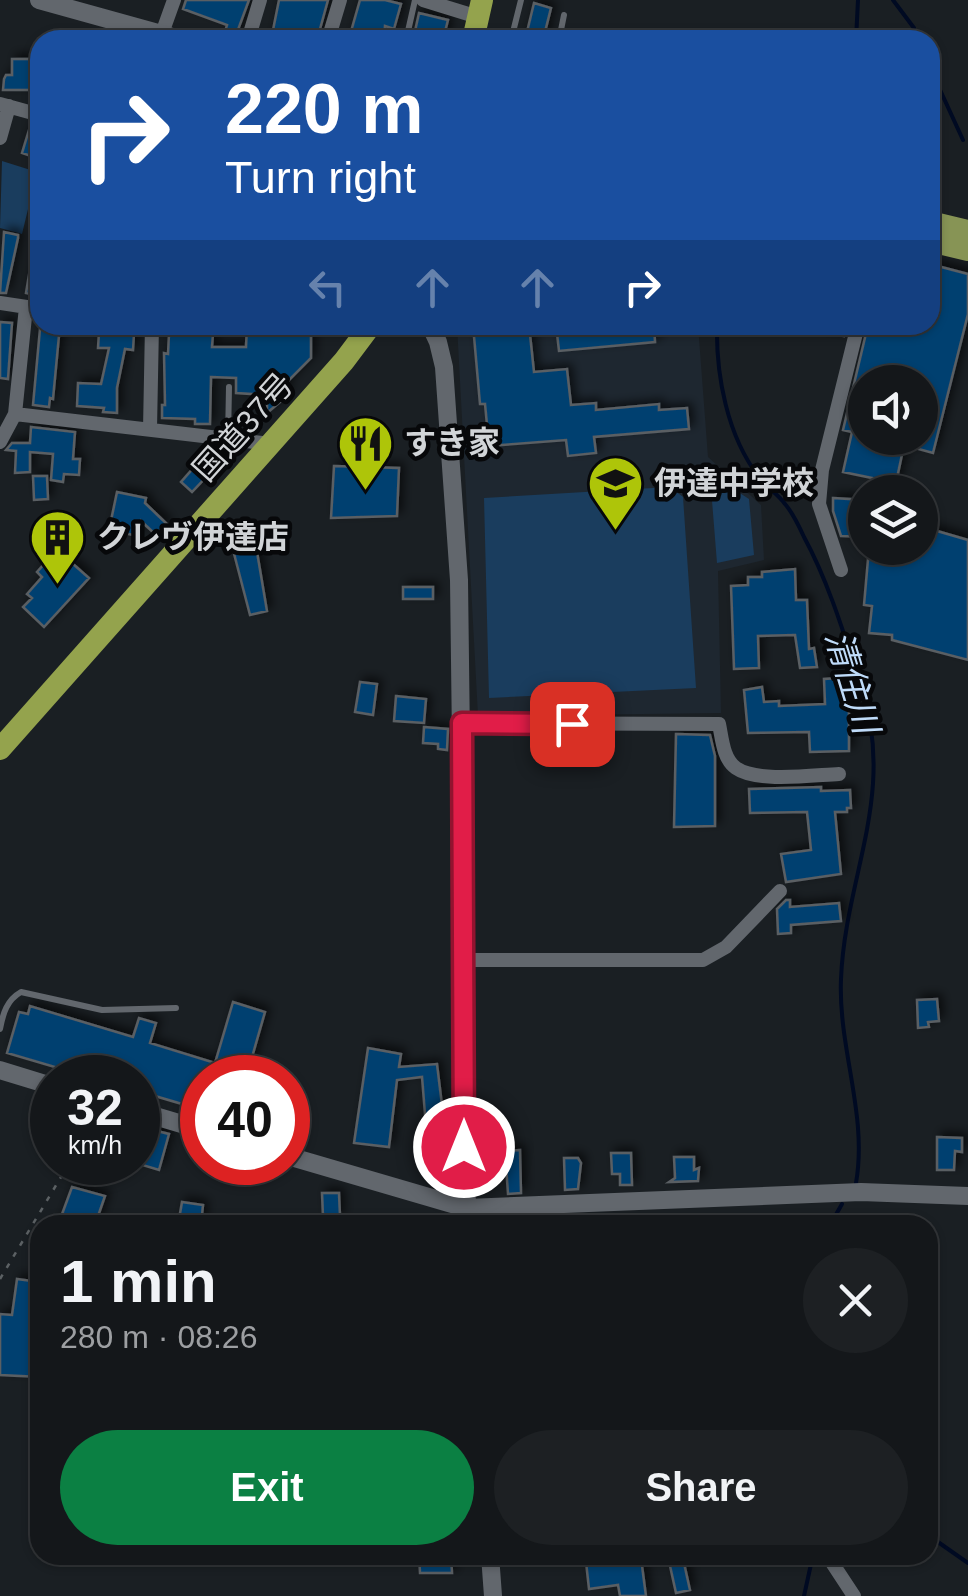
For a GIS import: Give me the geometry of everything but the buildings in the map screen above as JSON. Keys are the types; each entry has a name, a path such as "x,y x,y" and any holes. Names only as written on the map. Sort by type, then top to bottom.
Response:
{"highway":[{"name":"国道37号","path":"0,748 364,335"}],"main road":[{"path":"940,224 968,231"},
{"path":"940,243 968,250"}],"street":[{"path":"38,0 91,7 144,30"},
{"path":"163,30 174,0"},
{"path":"251,30 260,0"},
{"path":"331,30 340,0"},
{"path":"419,0 478,19"},
{"path":"0,138 4,105 30,112"},
{"path":"0,303 30,308"},
{"path":"0,442 16,414 30,327"},
{"path":"150,428 152,335"},
{"path":"435,335 444,367 459,580 466,1215"},
{"path":"841,570 819,504 822,470 856,335"},
{"path":"16,414 271,444"},
{"path":"462,723 719,724 726,755 736,768 757,776 840,774"},
{"path":"463,960 703,960 726,947 780,891"},
{"path":"0,1070 30,1079"},
{"path":"310,1163 463,1215"},
{"path":"482,1215 861,1192 968,1196"},
{"path":"491,1565 493,1596"},
{"path":"834,1565 854,1596"}],"lane":[{"path":"409,30 419,0"},
{"path":"513,30 520,0"},
{"path":"561,30 564,15"},
{"path":"228,438 230,387"},
{"path":"0,1029 12,997 21,992 102,1010 176,1008"}],"path":[{"path":"39,1215 56,1185"},
{"path":"0,1280 30,1229"}],"shaded area":[{"path":"2,161 30,170 30,201 22,234 0,228"},
{"name":"伊達中学校","path":"458,335 699,335 708,457 761,505 764,560 718,571 721,713 478,716"},
{"path":"670,487 683,497 696,688 489,698 484,498"},
{"path":"711,488 735,490 749,499 754,555 717,563"}],"waterway":[{"path":"856,30 858,0"},
{"path":"893,0 914,30"},
{"path":"940,91 963,140"},
{"name":"清住川","path":"718,335 721,384 731,424 748,461 791,511 813,555 843,629 871,726 872,799 844,941 841,979 858,1132 856,1183"},
{"name":"清住川","path":"836,1215 842,1204"},
{"name":"清住川","path":"938,1542 968,1563"},
{"path":"804,1596 811,1565"}],"place":[{"name":"すき家","path":"365,492"},
{"name":"伊達中学校","path":"615,532"},
{"name":"クレヴ伊達店","path":"58,586"}],"route":[{"path":"464,1147 462,723 572,724"}]}
